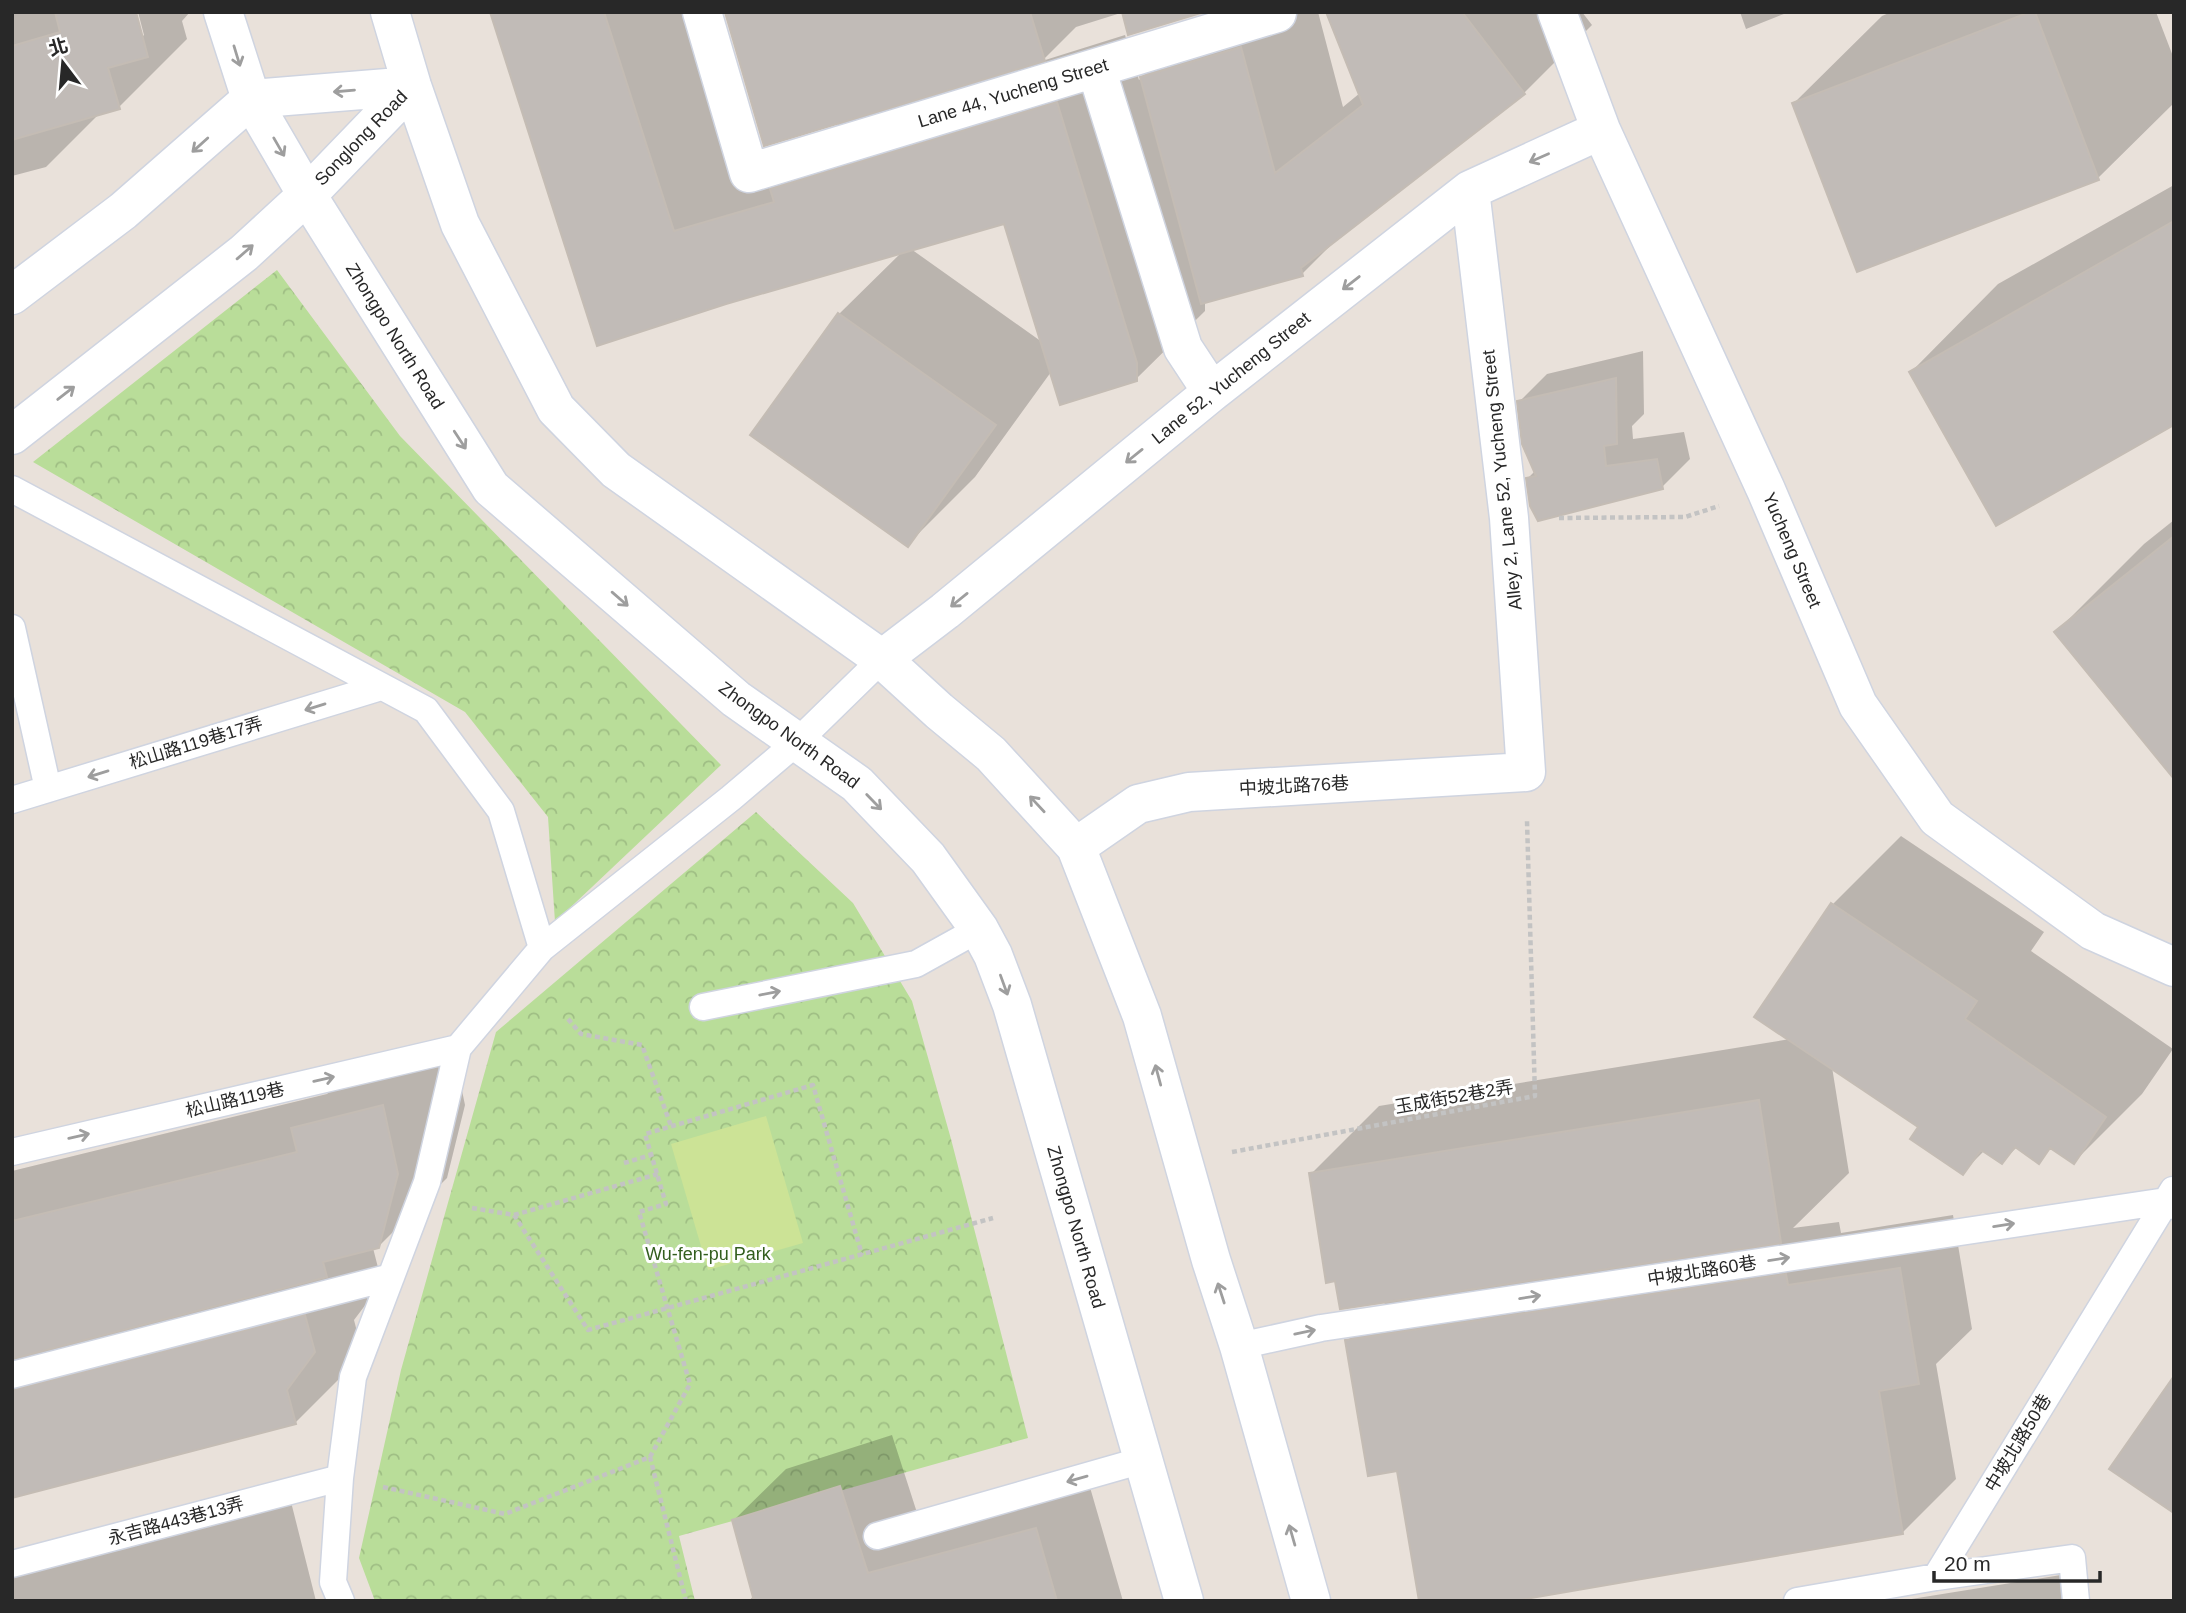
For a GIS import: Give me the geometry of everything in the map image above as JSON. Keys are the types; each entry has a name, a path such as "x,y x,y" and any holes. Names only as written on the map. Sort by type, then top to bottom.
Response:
{"street":[{"name":"Zhongpo North Road","path":"223,12 251,99 307,195 491,488 736,699 858,784 928,858 979,929 993,955 1012,1006 1184,1601"},
{"path":"390,12 412,86 460,224 556,410 616,470 882,659 991,754 1076,847 1142,1016 1311,1601"},
{"name":"Lane 44, Yucheng Street","path":"702,12 749,173 1277,13"},
{"name":"Yucheng Street","path":"1557,12 1601,130 1766,490 1858,705 1937,818 2093,931 2174,967"},
{"path":"1096,68 1183,348 1212,392"},
{"name":"Songlong Road","path":"251,99 412,86"},
{"name":"Songlong Road","path":"12,435 235,261 307,195 412,86"},
{"path":"12,295 123,211 251,99"},
{"name":"Lane 52, Yucheng Street","path":"882,659 956,603 1212,392 1470,190 1601,130"},
{"name":"Alley 2, Lane 52, Yucheng Street","path":"1470,190 1509,518 1526,772"},
{"name":"中坡北路76巷","path":"1076,847 1138,804 1189,792 1526,772"}],"lane":[{"path":"12,489 426,710 501,811 542,948"},
{"path":"12,628 48,789"},
{"path":"341,1601 332,1582 340,1478 353,1377 427,1182 458,1048 542,948 731,799 797,742 882,659"},
{"name":"松山路119巷17弄","path":"12,800 381,687"},
{"path":"703,1007 916,964 979,929"},
{"name":"松山路119巷","path":"12,1152 458,1048"},
{"name":"中坡北路60巷","path":"1239,1346 1321,1328 2171,1198"},
{"name":"中坡北路50巷","path":"1937,1577 2171,1198"},
{"path":"12,1375 391,1278"},
{"path":"877,1536 1143,1460"},
{"name":"永吉路443巷13弄","path":"12,1564 340,1478"},
{"path":"1797,1601 2072,1558 2076,1601"}],"path":[{"path":"1509,518 1685,517 1766,490"},
{"name":"玉成街52巷2弄","path":"1183,1161 1535,1096 1526,772"},
{"path":"568,1018 581,1034 642,1045 671,1126"},
{"path":"340,1478 505,1514 650,1457 690,1384 639,1212 666,1204 645,1134 813,1085 863,1255"},
{"path":"624,1163 651,1155"},
{"path":"472,1208 514,1215 657,1174"},
{"path":"514,1215 588,1330 993,1218"},
{"path":"650,1457 686,1601"}],"green space":[{"path":"277,270 400,436 721,765 555,922 548,817 465,712 33,462"},
{"name":"Wu-fen-pu Park","path":"756,812 853,903 912,1001 951,1139 1028,1438 679,1536 695,1601 375,1601 359,1558 401,1370 496,1032"},
{"path":"766,1116 803,1243 708,1270 671,1144"}],"building":[{"path":"55,12 136,12 148,57 108,68 120,109 12,140 12,46 60,32"},
{"path":"490,12 604,12 674,231 774,202 770,189 1057,102 1137,363 1137,381 1060,405 1004,224 726,304 597,346"},
{"path":"725,12 1030,12 1045,61 764,146"},
{"path":"1122,12 1204,12 1128,35"},
{"path":"1326,12 1462,12 1525,94 1301,268 1303,276 1201,304 1140,77 1241,47 1275,173 1363,105"},
{"path":"2035,12 2099,180 1857,272 1792,103"},
{"path":"2174,221 2174,425 1996,526 1909,372"},
{"path":"838,313 996,425 908,547 750,435"},
{"path":"1616,378 1617,444 1604,446 1606,466 1657,459 1663,489 1538,521 1530,506 1526,478 1536,476 1522,444 1517,401"},
{"path":"2174,536 2174,779 2054,632"},
{"path":"1831,903 1977,1001 1965,1019 2106,1117 2074,1164 2050,1148 2039,1164 2015,1147 2002,1164 1981,1150 1963,1175 1910,1139 1918,1127 1754,1017"},
{"path":"1759,1100 1781,1243 1340,1309 1335,1281 1326,1283 1309,1173"},
{"path":"383,1105 398,1174 379,1248 323,1262 327,1277 12,1359 12,1221 297,1152 291,1128"},
{"path":"1900,1268 1919,1384 1879,1391 1903,1534 1514,1601 1419,1601 1397,1471 1368,1476 1345,1340 1786,1274 1788,1285"},
{"path":"305,1315 315,1352 287,1390 296,1424 12,1498 12,1390"},
{"path":"2174,1376 2174,1513 2109,1469"},
{"path":"840,1486 868,1573 1036,1528 1057,1601 754,1601 732,1520"}]}
